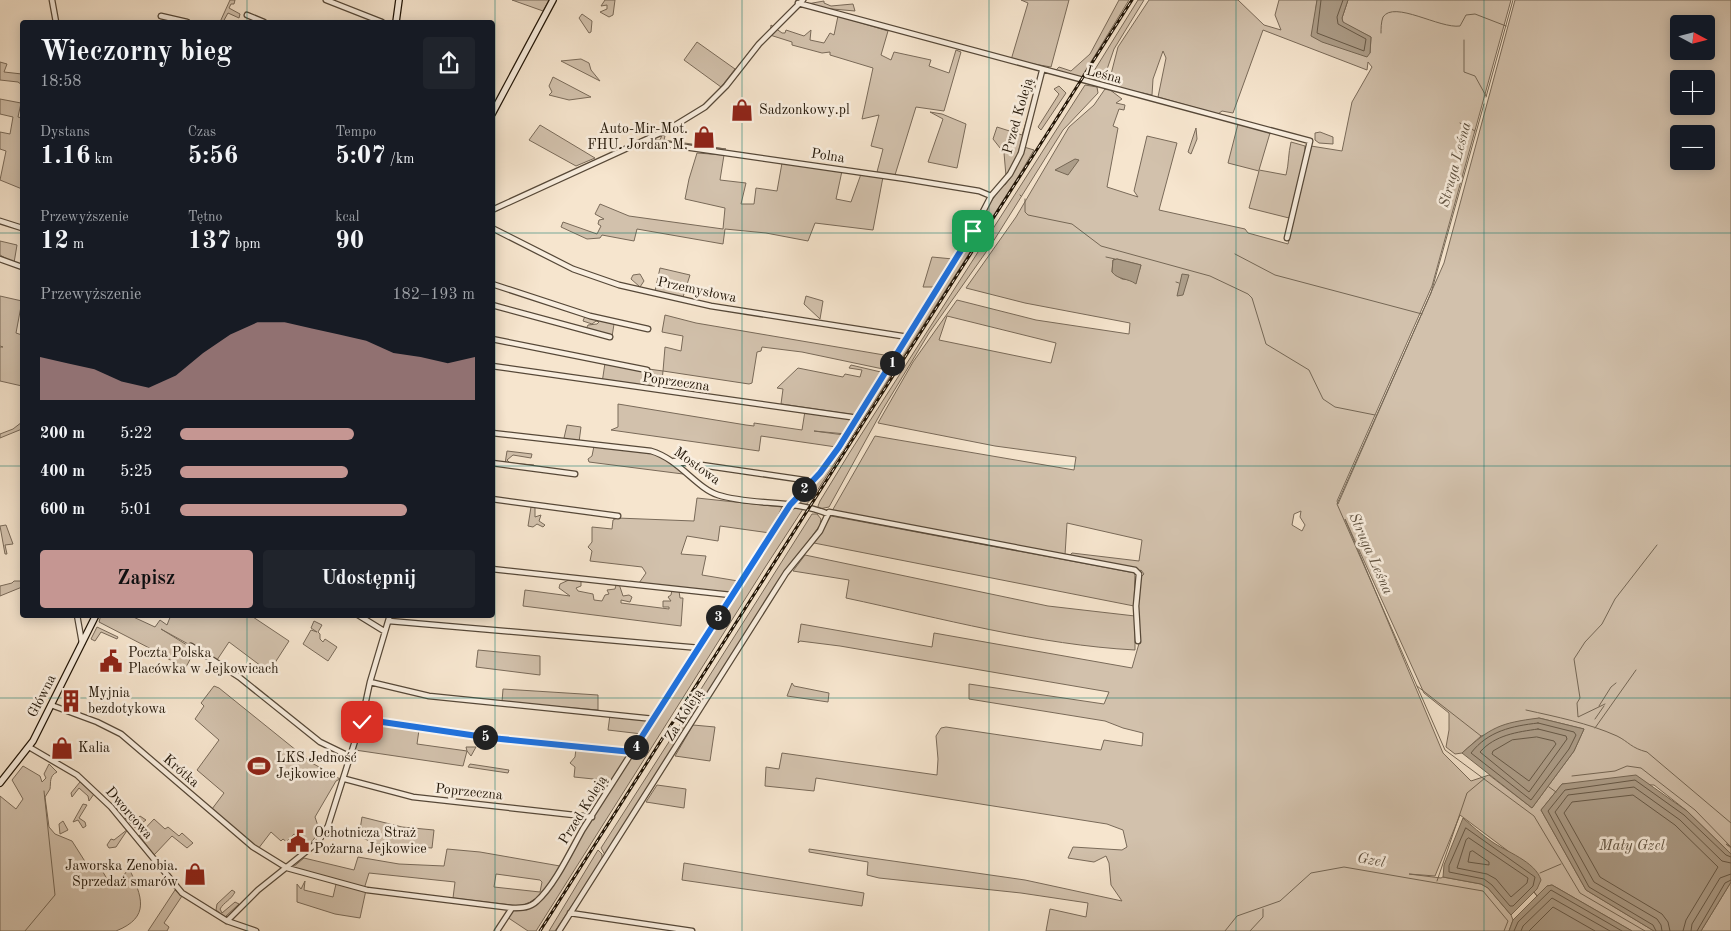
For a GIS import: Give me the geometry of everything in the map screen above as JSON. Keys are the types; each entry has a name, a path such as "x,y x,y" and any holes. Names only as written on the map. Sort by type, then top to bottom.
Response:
{"street":[{"path":"52,0 56,20"},
{"path":"326,0 377,20"},
{"path":"396,20 399,0"},
{"path":"495,108 552,0"},
{"path":"495,209 657,134 705,107 726,86 759,44 803,0"},
{"name":"Leśna","path":"798,3 1042,71 1310,141 1287,238"},
{"path":"248,15 259,20"},
{"path":"161,16 178,20"},
{"name":"Przed Koleją","path":"512,908 526,908 537,902 563,865 632,752 790,505 826,465 858,418 973,231 992,196 1010,174 1021,152 1042,71"},
{"path":"657,134 659,143"},
{"name":"Polna","path":"642,141 906,179 979,191 992,196"},
{"path":"0,221 20,227"},
{"name":"Przemysłowa","path":"495,230 574,269 619,285 711,306 908,337"},
{"path":"0,259 20,266"},
{"path":"495,285 590,316 648,329"},
{"path":"495,306 610,337"},
{"name":"Poprzeczna","path":"495,340 647,370"},
{"name":"Poprzeczna","path":"495,366 858,418"},
{"name":"Mostowa","path":"495,433 651,451 672,461 717,494 790,505 1128,568 1138,574 1136,606 1138,641"},
{"path":"672,461 812,481"},
{"path":"495,463 575,474"},
{"path":"495,499 618,516"},
{"name":"Za Koleją","path":"558,931 786,574 820,531 828,513"},
{"path":"495,569 731,596"},
{"path":"78,618 82,643"},
{"name":"Główna","path":"0,783 29,747 94,618"},
{"path":"363,618 384,631"},
{"path":"227,921 258,890 288,868 318,842 332,817 345,779 389,618 700,648"},
{"path":"191,646 239,677 320,742 351,757"},
{"path":"370,682 429,696 654,719"},
{"name":"Krótka","path":"51,705 97,722 120,734 253,847 288,868"},
{"path":"362,719 454,733 632,752"},
{"name":"Dworcowa","path":"29,747 77,775 112,807 182,893 227,921 256,931"},
{"name":"Poprzeczna","path":"345,779 413,797 592,817"},
{"path":"288,868 367,890 512,908 497,931"},
{"path":"570,913 692,931"}],"shaded area":[{"path":"230,0 235,0 234,4 231,4 229,8 240,14 239,18 228,13 224,20 221,20"},
{"path":"512,0 549,0 543,11"},
{"path":"605,0 615,0 613,15 609,17 600,12 607,9 607,5 601,6"},
{"path":"1021,0 1069,0 1051,67 1011,60 1028,3"},
{"path":"1119,0 1129,0 1081,78 1055,71 1059,67 1071,71 1090,54"},
{"path":"1138,0 1144,0 1114,49 1103,81 1089,79"},
{"path":"1149,0 1238,0 1264,25 1281,30 1275,15 1279,0 1317,0 1316,8 1370,53 1371,37 1343,23 1342,18 1348,0 1511,0 1432,286 1337,501 1338,504 1444,263 1515,0 1731,0 1731,847 1726,844 1731,848 1731,854 1687,811 1654,785 1562,784 1541,810 1586,890 1654,931 1632,931 1552,885 1547,886 1537,896 1534,892 1537,889 1508,851 1460,815 1435,876 1409,874 1443,877 1481,884 1488,888 1511,915 1513,920 1509,931 1046,931 1050,909 1086,917 1088,903 1021,893 879,878 867,875 868,862 809,852 809,849 1025,880 1122,901 1111,885 1109,863 1106,856 1094,862 1068,858 1073,847 1122,850 1127,847 1123,830 1107,824 816,778 814,791 765,786 766,767 779,769 782,753 937,775 936,736 941,728 946,727 1101,750 1104,740 1142,746 1143,733 1105,721 969,699 969,684 1104,704 1109,692 840,646 800,641 798,643 801,624 932,647 934,633 1132,668 1140,640 1137,615 1140,578 1144,574 1141,570 1138,572 1070,555 1072,553 1139,561 1142,540 1067,523 1065,555 832,511 875,436 1074,470 1076,457 995,446 878,423 913,362 957,300 1036,320 1129,334 1130,323 1025,303 966,288 1016,217 1069,127 1094,105 1105,89 1109,89 1122,99 1116,103 1125,105 1124,110 1119,109 1113,126 1118,128 1107,187 1138,197 1134,191 1147,136 1177,143 1159,210 1245,229 1248,233 1288,244 1311,146 1342,151 1352,102 1372,67 1368,62 1367,70 1263,30 1233,113 1222,111 1218,114 1158,97 1166,58 1163,51 1153,79 1152,95 1110,86 1109,82 1118,47","holes":["1117,259 1141,265 1139,272 1131,280 1122,279 1112,272 1113,260","947,316 1056,343 1051,363 939,340","1301,511 1300,517 1305,525 1302,531 1292,525 1294,514","1345,519 1424,693 1449,713 1446,747 1455,754 1462,753 1481,736 1539,718 1584,729 1574,751 1532,808 1489,775 1471,781 1443,753"]},
{"path":"824,1 824,3 831,6 853,4 855,11 821,8 807,4"},
{"path":"582,14 592,21 591,32 589,33 579,18"},
{"path":"838,16 888,31 881,55 891,60 894,52 931,60 929,66 949,73 956,50 961,52 944,111 916,107 895,175 877,172 883,149 871,146 879,115 862,119 873,68 830,55 830,52 822,53 792,45 792,42 770,35 771,25 782,33 785,33 786,30 804,36 811,30 810,40 824,43 830,33 834,35"},
{"path":"697,42 735,69 721,87 684,60"},
{"path":"581,59 589,63 591,70 600,81 561,61"},
{"path":"0,62 7,64 4,72 20,74 20,84 0,80"},
{"path":"553,77 591,97 569,100 549,95 552,92 549,86"},
{"path":"1085,85 1097,87 1098,93 1063,130 991,245 929,333 883,409 829,507 819,509 820,501 850,452"},
{"path":"1059,86 1066,93 1041,130 1038,127 1059,94 1054,89"},
{"path":"0,99 20,103 18,117 20,118 20,188 0,180 6,151 0,149 0,132 10,134 13,117 0,114"},
{"path":"930,112 942,114 966,124 957,168 928,162 943,119"},
{"path":"1028,116 1017,157 1006,176 1004,153 993,139 997,127 1022,135"},
{"path":"1238,124 1270,133 1259,170 1286,175 1291,142 1305,146 1305,153 1289,218 1249,208 1259,171 1228,163"},
{"path":"540,125 595,158 576,166 529,140"},
{"path":"1196,128 1197,139 1191,154 1188,152"},
{"path":"1320,132 1333,137 1333,144 1319,143 1315,140 1315,133"},
{"path":"662,135 665,136 664,140 726,149 663,142 660,140"},
{"path":"1024,147 1034,150 1018,177 815,494 806,505 801,504 800,496 834,456 863,412 987,208 1012,171"},
{"path":"697,153 724,155 720,180 746,183 741,204 754,204 756,188 777,191 782,163 842,171 836,199 851,202 861,174 883,177 873,230 815,223 808,241 766,233 725,229 723,244 637,229 634,241 602,235 600,238 587,239 561,227 563,222 597,234 601,226 598,224 599,220 604,219 595,214 600,204 629,216 723,229 725,208 685,199"},
{"path":"0,241 17,245 14,263 0,255"},
{"path":"932,257 953,259 935,287 923,287"},
{"path":"660,268 690,275 683,297 655,291"},
{"path":"640,274 644,281 640,287 631,279 633,275"},
{"path":"0,296 20,301 16,333 20,334 20,386 0,381 0,347 3,347 0,346"},
{"path":"806,296 823,301 820,319 804,304"},
{"path":"665,315 696,323 890,356 883,369 802,352 762,347 761,351 757,352 752,383 749,384 663,371 665,347 681,351 683,336 662,332"},
{"path":"585,316 614,324 612,337 586,329 588,325 597,324 599,322 596,321 592,324 583,321"},
{"path":"605,363 663,371 661,391 602,383"},
{"path":"851,365 885,373 856,415 781,404 783,389 777,388 798,368 843,377 845,374 860,377 862,370 849,368"},
{"path":"618,404 754,426 754,423 802,430 805,411 851,419 851,424 846,434 814,431 844,435 836,447 761,436 759,451 611,430 618,427"},
{"path":"20,424 20,430 0,438 0,434 13,429"},
{"path":"567,425 581,427 579,442 564,438"},
{"path":"594,446 657,454 684,471 683,474 589,462 588,459 592,456"},
{"path":"507,451 532,454 531,458 513,455 507,460 510,463 534,465 534,468 505,464"},
{"path":"697,498 782,507 770,533 720,526 718,541 687,536 681,554 706,556 702,575 738,581 731,593 639,583 646,573 642,567 590,561 592,551 588,547 592,542 592,527 612,529 613,520 617,518 694,521"},
{"path":"531,507 535,507 535,517 541,515 539,521 545,525 543,527 537,524 533,527 528,526"},
{"path":"796,508 803,509 536,931 528,931 507,917 513,909 527,910 539,903 787,512"},
{"path":"812,514 817,514 821,519 820,525 770,595 691,721 682,719"},
{"path":"831,516 1135,573 1134,606 814,543"},
{"path":"6,525 13,544 5,545 7,554 5,554 0,526"},
{"path":"805,555 1048,606 1135,616 1135,650 1063,643 1026,637 846,598 849,580 793,571"},
{"path":"571,579 581,580 581,586 576,588 578,591 593,594 594,600 602,601 605,595 609,594 607,590 615,589 616,585 619,584 623,596 629,595 632,597 630,602 621,600 621,603 669,609 669,607 663,607 663,601 671,601 668,597 671,595 672,590 679,591 680,598 683,598 681,626 523,606 525,590 570,596 559,588 560,584"},
{"path":"20,581 20,588 0,596 0,586"},
{"path":"100,618 136,618 155,627 160,620 167,625 170,618 254,618 289,641 269,672 229,642 217,660 161,629 195,650 185,669 99,622"},
{"path":"314,621 322,625 318,632 320,639 323,642 325,639 337,647 328,661 303,644 311,630 317,632 311,628"},
{"path":"97,627 118,637 117,639 101,632 95,641 91,639"},
{"path":"478,650 540,656 540,675 476,667"},
{"path":"792,683 794,686 829,693 828,702 787,696"},
{"name":"LKS Jedność Jejkowice","path":"214,686 219,688 312,763 340,779 336,781 315,817 318,826 314,832 317,835 310,844 294,834 287,841 288,843 283,839 281,841 271,832 258,849 212,809 224,793 197,770 219,740 195,719 204,706 201,703"},
{"path":"503,689 598,695 598,710 502,702"},
{"path":"610,715 648,720 649,722 642,734 608,730"},
{"path":"363,721 419,730 417,744 467,751 463,766 355,750"},
{"path":"681,723 687,725 605,855 601,848"},
{"path":"693,725 715,727 710,761 675,756"},
{"path":"466,747 476,747 471,756"},
{"path":"576,749 629,753 613,781 574,777 575,767 570,763 575,757"},
{"path":"49,764 57,772 52,777 50,789 45,797 49,827 55,834 72,841 86,863 100,867 110,884 118,880 119,882 129,868 134,878 140,897 139,913 135,919 116,931 0,931 0,796 16,809 23,799 12,780 23,766 40,776 42,782 46,778 44,774"},
{"path":"470,764 509,770 508,773 468,767"},
{"path":"80,782 94,794 89,801 88,796 79,788 72,797 71,793"},
{"path":"657,785 686,789 684,808 646,802"},
{"path":"83,804 87,805 79,818 85,822 86,826 83,828 78,820 73,822"},
{"path":"128,813 130,817 136,820 140,816 146,820 135,828 122,815"},
{"path":"362,817 402,827 434,830 432,848 377,844 359,836"},
{"path":"154,819 165,829 168,827 179,836 182,833 193,843 187,848 172,836 154,855 139,835"},
{"path":"63,821 68,830 60,834 59,824"},
{"path":"128,829 116,847 109,848 107,845 111,839 114,840"},
{"path":"447,849 480,852 560,866 539,896 519,906 453,898 455,882 369,873 364,889 292,868 304,858 354,870 358,857 399,864 444,866","holes":["496,874 540,880 542,882 540,892 494,887"]},
{"path":"598,850 602,854 602,860 555,931 549,931"},
{"path":"684,863 864,893 862,906 682,880"},
{"path":"305,881 304,890 333,897 336,884 366,890 360,918 335,914 297,902 297,884 301,889"},
{"path":"1731,882 1731,931 1701,931"},
{"path":"175,890 182,896 164,923 169,927 167,931 148,931"},
{"path":"232,890 235,892 220,909 222,913 235,902 239,904 225,917 216,910 217,904"}],"water":[{"path":"1317,0 1348,0 1342,18 1343,22 1371,37 1370,53 1367,57 1322,42 1311,36"},
{"path":"1075,159 1079,160 1068,175 1055,170"},
{"path":"1117,259 1141,265 1136,284 1114,275 1112,272 1113,260"},
{"path":"1182,274 1189,275 1183,295 1177,296"},
{"path":"1539,718 1584,729 1574,751 1532,808 1462,753 1481,737 1505,724"},
{"name":"Mały Gzel","path":"1636,775 1687,811 1731,854 1731,882 1701,931 1654,931 1586,890 1541,810 1562,784"},
{"path":"1463,818 1480,833 1526,862 1538,873 1541,880 1537,889 1511,915 1488,888 1481,884 1443,877 1444,865"},
{"path":"1552,885 1632,931 1509,931 1513,920 1547,886"}],"waterway":[{"name":"Struga Leśna","path":"1486,97 1513,0"},
{"path":"1381,33 1383,17 1389,13 1397,12 1407,13 1451,26 1460,26 1466,15 1475,14 1506,26"},
{"path":"1464,40 1464,72 1475,76 1486,96"},
{"name":"Struga Leśna","path":"1484,104 1431,293 1337,504 1445,750 1534,816 1580,893 1645,931"},
{"path":"1460,123 1475,131"},
{"path":"1005,185 1011,177"},
{"path":"1025,199 1025,212 1028,215 1072,224 1101,246 1210,276 1248,294 1252,298 1266,344 1309,370 1323,399 1335,407 1375,415"},
{"path":"1235,254 1275,275 1422,314"},
{"path":"1106,257 1115,259"},
{"path":"1605,704 1578,717 1577,703 1580,698 1574,659 1585,642 1602,624 1615,599 1657,545"},
{"path":"1595,728 1636,670"},
{"path":"1599,706 1611,687 1616,683"},
{"path":"1417,686 1481,736"},
{"path":"1595,719 1604,706"},
{"path":"1526,710 1595,727 1647,752 1731,823"},
{"path":"1572,776 1615,771 1627,766 1641,768 1695,810 1731,847"},
{"path":"1437,881 1467,793 1485,778"},
{"path":"1549,787 1556,792"},
{"path":"25,931 55,895 44,791"},
{"path":"1540,873 1561,864"},
{"name":"Gzel","path":"1225,931 1237,916 1280,901 1311,873 1344,867 1483,891 1508,921 1504,931"},
{"path":"1534,892 1537,896"},
{"path":"1250,931 1263,917 1263,909"}],"railway":[{"path":"540,931 1132,0"}],"place":[{"name":"Sadzonkowy.pl","path":"742,110"},
{"name":"Auto-Mir-Mot. FHU. Jordan M.","path":"704,137"},
{"name":"Poczta Polska Placówka w Jejkowicach","path":"111,661"},
{"name":"Myjnia bezdotykowa","path":"71,701"},
{"name":"Kalia","path":"62,748"},
{"name":"LKS Jedność Jejkowice","path":"259,766"},
{"name":"Ochotnicza Straż Pożarna Jejkowice","path":"298,841"},
{"name":"Jaworska Zenobia. Sprzedaż smarów","path":"195,874"}],"route":[{"path":"362,722 362,719 538,744 632,752 790,505 820,473 839,447 973,231"}]}
